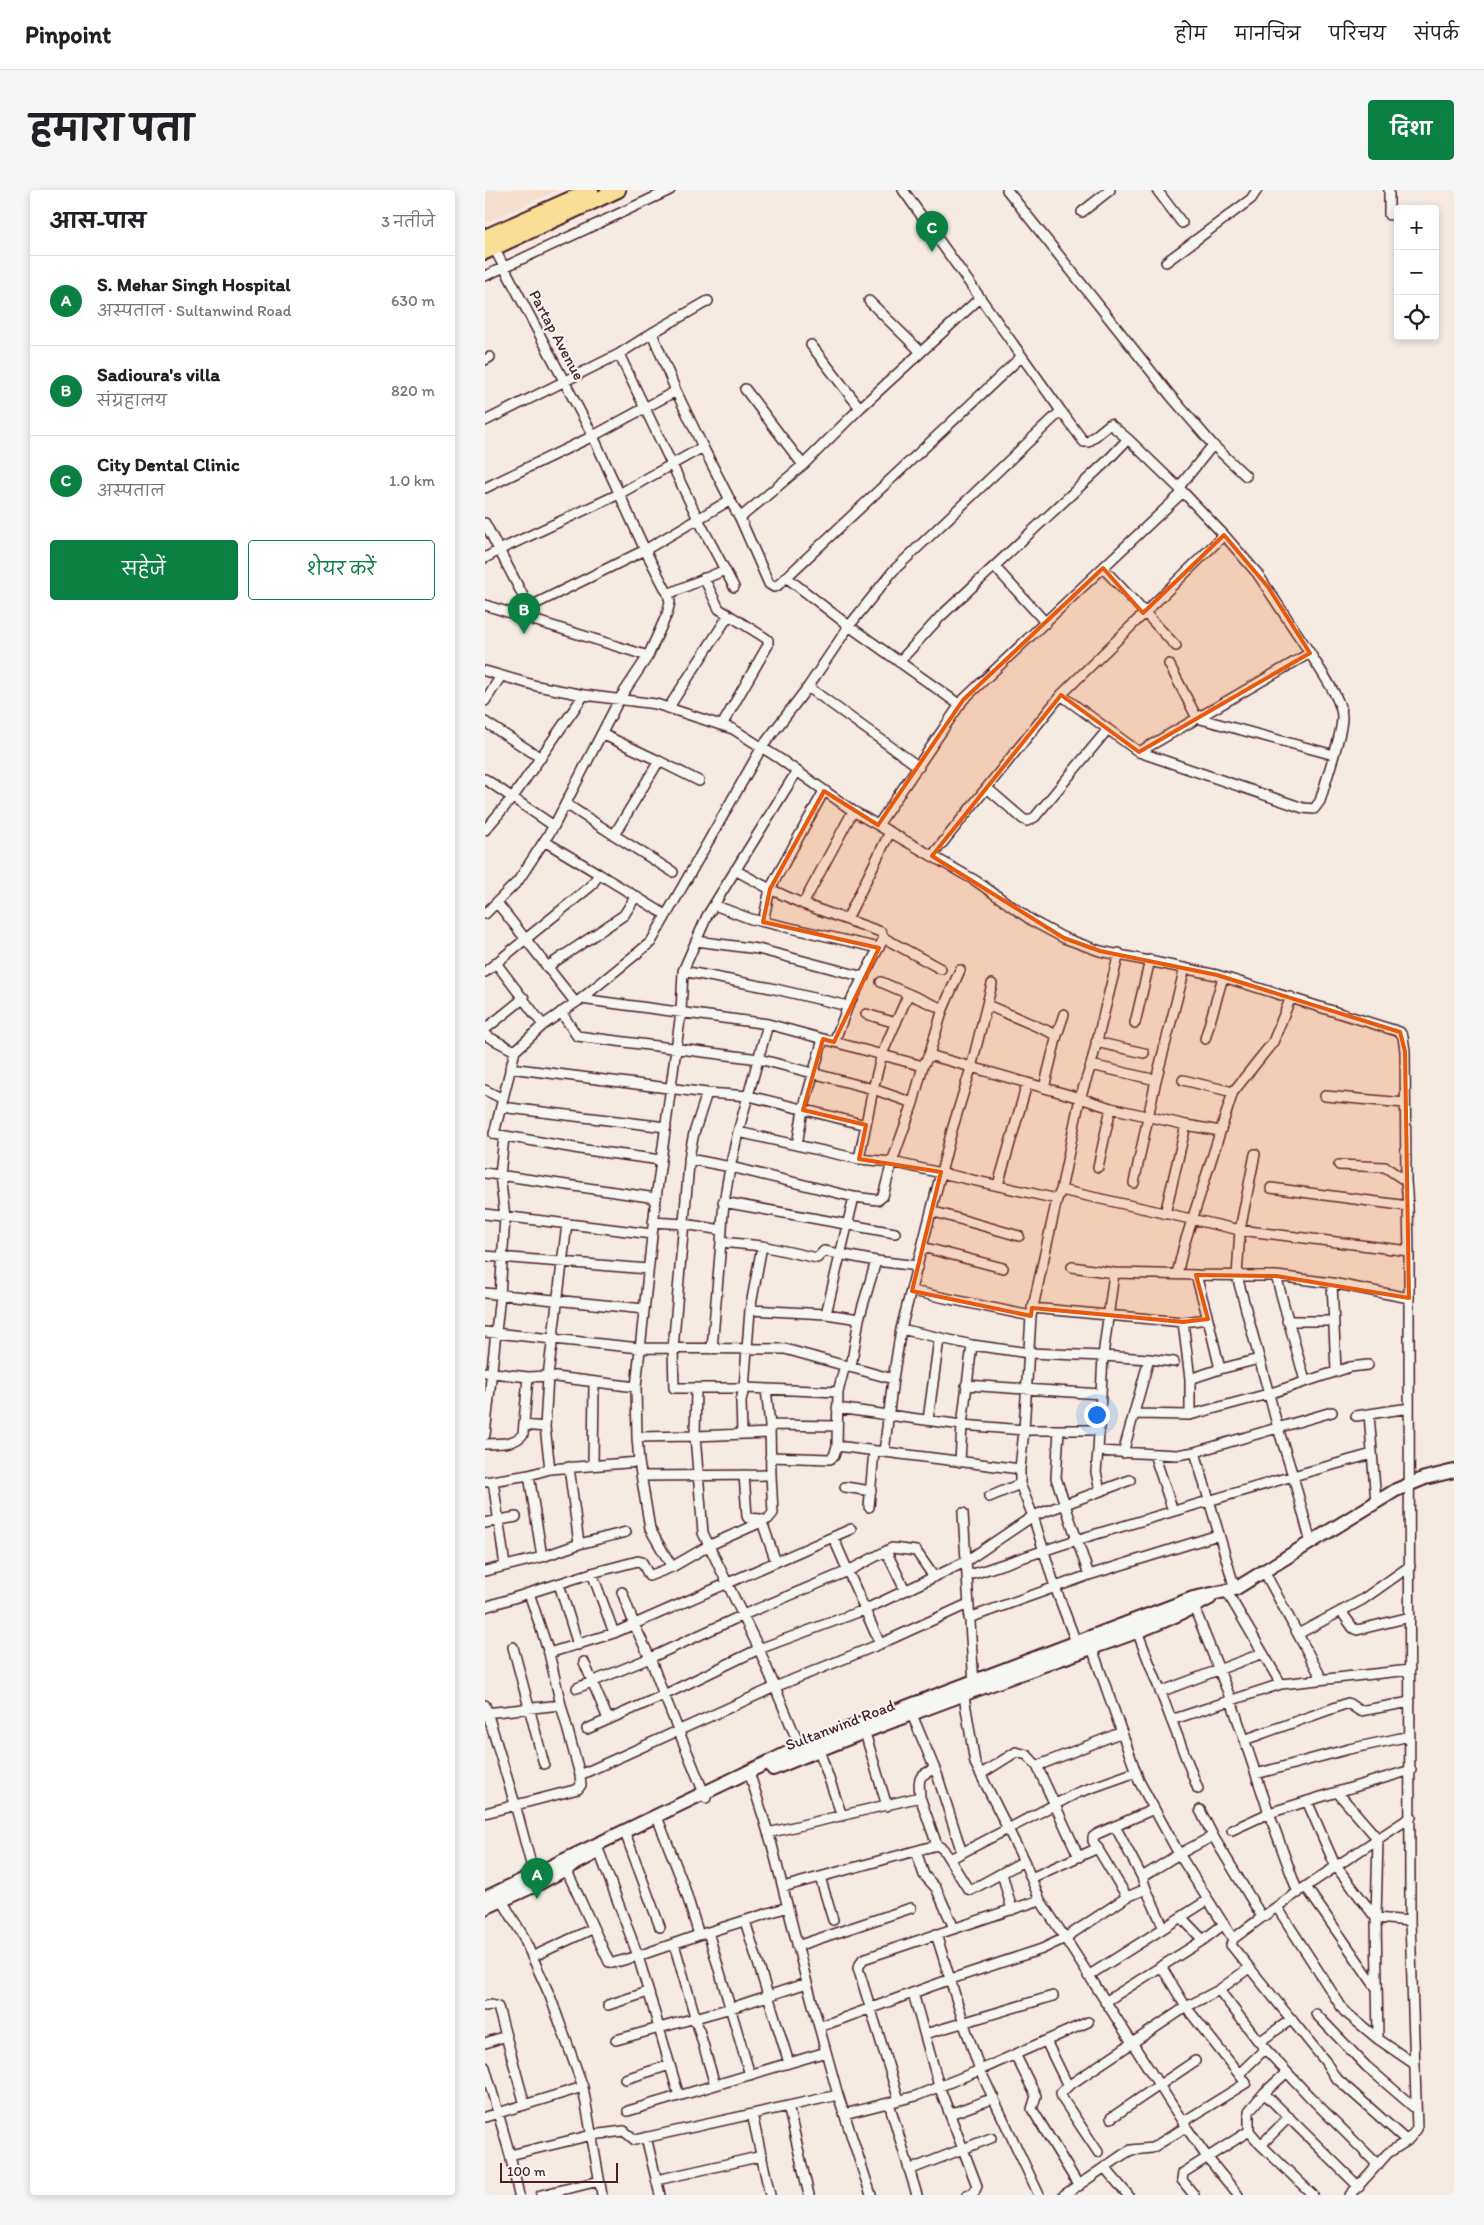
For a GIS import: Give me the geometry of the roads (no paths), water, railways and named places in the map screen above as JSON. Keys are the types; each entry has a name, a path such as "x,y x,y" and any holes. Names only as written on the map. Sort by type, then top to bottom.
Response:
{"main road":[{"path":"488,246 591,190"},
{"path":"488,246 618,190"},
{"name":"Sultanwind Road","path":"485,1908 499,1895 535,1879 566,1869 659,1822 705,1796 751,1778 802,1752 819,1750 865,1733 910,1710 968,1687 1092,1648 1195,1607 1264,1572 1375,1502 1409,1484 1454,1471"},
{"path":"968,1687 1076,1642 1193,1598 1226,1592"},
{"path":"535,1879 705,1796 802,1752 910,1710"},
{"path":"485,1898 499,1895"}],"street":[{"path":"485,276 670,190"},
{"path":"903,190 1021,357 1084,442 1088,442 1110,424 1128,438 1181,489 1224,535 1268,587 1334,695 1343,714 1342,726 1320,801 1314,809 1303,808 1139,752 1061,695"},
{"path":"1007,190 1170,395 1213,445 1246,476"},
{"path":"1082,212 1110,190"},
{"path":"1157,190 1182,223"},
{"path":"1167,262 1251,199 1257,190"},
{"path":"1389,190 1389,215"},
{"name":"Partap Avenue","path":"488,246 505,268 593,436 645,550 668,594"},
{"path":"739,518 803,465 860,408 980,298"},
{"path":"485,421 619,354 708,301"},
{"path":"869,301 921,352"},
{"path":"652,333 675,392 739,518 769,584 774,587 1021,357"},
{"path":"811,345 860,408"},
{"path":"619,354 698,519 734,587"},
{"path":"745,389 803,465"},
{"path":"485,488 593,436 675,392"},
{"path":"661,1160 505,1137 490,1132 502,1103 515,1051 543,1025 578,1000 651,942 761,747 808,687 849,626 903,560 1061,411"},
{"path":"899,662 939,617 1106,462 1128,438"},
{"path":"878,825 960,705 1103,568 1181,489 1213,445"},
{"path":"485,558 619,494 703,447"},
{"path":"529,607 645,550 730,500"},
{"path":"485,523 536,620"},
{"path":"932,856 1061,695 1224,535"},
{"path":"995,567 1046,623"},
{"path":"1103,568 1143,613 1176,646"},
{"path":"485,914 498,904 518,881 554,826 620,698 648,656 667,614 670,602 668,594 725,570"},
{"path":"786,577 849,626 960,705"},
{"path":"704,578 719,609 768,640 768,645 722,725"},
{"path":"485,605 648,656"},
{"path":"669,707 729,615"},
{"path":"1139,752 1310,653"},
{"path":"1169,664 1197,718 1334,756"},
{"path":"485,671 537,686 584,695 620,698 669,707 733,729 853,810 976,881 1034,922 1057,934 1100,951 1119,953 1223,977 1291,997 1400,1032 1403,1037 1405,1051 1406,1182 1409,1206 1410,1921 1413,2063 1417,2129 1407,2141 1393,2149 1351,2195"},
{"path":"485,701 501,676"},
{"path":"808,687 919,767"},
{"path":"485,830 513,797 584,695"},
{"path":"485,722 541,758"},
{"path":"987,788 1023,819 1027,820 1035,817 1108,729"},
{"path":"602,734 699,781"},
{"path":"614,835 659,761"},
{"path":"672,1567 650,1529 639,1462 636,1386 653,1222 681,1012 683,971 713,905 797,771"},
{"path":"485,779 554,826"},
{"path":"763,922 770,890 824,791"},
{"path":"566,804 673,872"},
{"path":"803,904 853,810"},
{"path":"847,919 890,832"},
{"path":"544,841 666,915"},
{"path":"735,870 770,890 803,904 878,930 884,938 941,969"},
{"path":"485,972 591,886 599,874"},
{"path":"547,967 624,914 636,896"},
{"path":"498,904 547,967 578,1000 768,1024 923,1066"},
{"path":"713,905 763,922 879,948"},
{"path":"834,1042 848,1006 884,938"},
{"path":"697,941 757,949 864,977"},
{"path":"1076,1642 1055,1587 1033,1516 1020,1484 1020,1469 1025,1430 1031,1312 1057,1199 1061,1190 1079,1098 1091,1065 1119,953"},
{"path":"1135,1023 1151,960"},
{"path":"496,963 543,1025"},
{"path":"1133,1183 1156,1080 1185,968"},
{"path":"689,1159 731,1167 854,1197 882,1199 923,1066 929,1056 943,1009 960,970"},
{"path":"683,971 771,988 848,1006"},
{"path":"1205,1039 1223,977"},
{"path":"881,982 943,1009"},
{"path":"884,1452 901,1329 992,984"},
{"path":"859,1159 882,1054 908,995"},
{"path":"1177,1274 1233,1092 1273,1042 1291,997"},
{"path":"515,1051 486,1029 524,998"},
{"path":"987,1005 1057,1035"},
{"path":"561,1012 577,1036 759,1059 873,1089 913,1103"},
{"path":"866,1014 896,1023"},
{"path":"1044,1088 1064,1014"},
{"path":"712,1349 723,1230 723,1202 738,1132 768,1024"},
{"path":"797,1145 803,1110 823,1039"},
{"path":"1097,1042 1143,1053"},
{"path":"929,1056 1111,1108 1220,1131"},
{"path":"1091,1065 1156,1080"},
{"path":"510,1068 707,1094 749,1096 866,1125"},
{"path":"1183,1080 1233,1092"},
{"path":"998,1186 1027,1084"},
{"path":"485,1090 502,1103 666,1127"},
{"path":"707,1094 694,1133 689,1159 673,1348 674,1388 744,1388 838,1392"},
{"path":"1325,1096 1405,1103"},
{"path":"1098,1167 1111,1108"},
{"path":"1165,1214 1187,1125"},
{"path":"738,1132 859,1159 892,1162 941,1172 1057,1199"},
{"path":"485,1435 488,1373 496,1333 500,1295 505,1217 500,1175 505,1137"},
{"path":"1255,1154 1240,1230 1237,1276 1268,1394 1311,1543"},
{"path":"1339,1165 1385,1168 1406,1182"},
{"path":"485,1173 656,1198"},
{"path":"1271,1188 1409,1206"},
{"path":"1061,1190 1192,1221 1240,1230 1409,1251"},
{"path":"826,1314 854,1197"},
{"path":"723,1202 846,1226 895,1233"},
{"path":"931,1211 1019,1236"},
{"path":"485,1214 652,1234"},
{"path":"653,1222 684,1224 723,1230"},
{"path":"550,1469 545,1427 548,1376 567,1224"},
{"path":"721,1242 762,1246 817,1258 824,1251 876,1261 919,1266"},
{"path":"742,1434 741,1401 744,1388 750,1310 762,1246"},
{"path":"922,1247 1003,1268"},
{"path":"485,1256 648,1269"},
{"path":"770,1458 830,1459 834,1456 837,1446 838,1392 848,1366 859,1318 876,1261"},
{"path":"1072,1267 1113,1273 1276,1276 1409,1298"},
{"path":"1100,1491 1096,1472 1098,1430 1103,1356 1113,1273"},
{"path":"1196,1275 1220,1369"},
{"path":"1276,1276 1305,1381"},
{"path":"1332,1284 1336,1371"},
{"path":"912,1291 1031,1312 1107,1315 1183,1322 1208,1319"},
{"path":"485,1293 558,1302 644,1309"},
{"path":"750,1310 826,1314 859,1318"},
{"path":"1287,1321 1333,1321"},
{"path":"1183,1322 1190,1378 1190,1415"},
{"path":"901,1329 972,1345 1029,1353 1149,1358 1174,1362"},
{"path":"485,1332 640,1348 785,1349 893,1379"},
{"path":"928,1420 939,1338"},
{"path":"960,1462 966,1385 972,1345"},
{"path":"1123,1453 1149,1358"},
{"path":"1190,1378 1259,1359"},
{"path":"1134,1414 1190,1415 1268,1394 1350,1367 1368,1365"},
{"path":"488,1373 528,1377 548,1376 636,1386"},
{"path":"485,1444 519,1440 523,1434 528,1377"},
{"path":"593,1465 594,1382"},
{"path":"966,1385 1101,1394"},
{"path":"696,1388 695,1436 703,1533 759,1649 802,1752"},
{"path":"485,1607 592,1572 638,1561 642,1562 649,1576 672,1567 710,1545 768,1519 773,1513 770,1429 766,1389"},
{"path":"837,1408 962,1425 1025,1430 1098,1430"},
{"path":"1356,1416 1409,1408"},
{"path":"1098,1452 1177,1455 1195,1452 1332,1412"},
{"path":"1369,1414 1375,1502"},
{"path":"524,1425 545,1427"},
{"path":"637,1437 742,1434 770,1429 837,1426"},
{"path":"1059,1430 1056,1472 1076,1540 1089,1575"},
{"path":"837,1446 1020,1469"},
{"path":"869,1507 874,1451"},
{"path":"1195,1452 1218,1535 1226,1592 1281,1684"},
{"path":"1154,1454 1173,1511"},
{"path":"967,1576 1076,1540 1372,1454"},
{"path":"505,1566 499,1521 489,1482 550,1469 639,1462"},
{"path":"569,1467 579,1544"},
{"path":"641,1476 697,1474 744,1476 771,1474"},
{"path":"529,1475 542,1557"},
{"path":"744,1476 747,1516 748,1518 758,1518 763,1522 776,1562"},
{"path":"587,1728 664,1695 759,1649 864,1610 965,1562 1033,1516 1130,1480"},
{"path":"989,1497 1020,1484"},
{"path":"845,1488 871,1491"},
{"path":"963,1513 969,1618 968,1687 975,1763 1024,1861 1041,1900 1159,2086 1207,2157 1238,2195"},
{"path":"485,1524 516,1516"},
{"path":"549,1653 613,1633 851,1529"},
{"path":"485,1571 542,1557 579,1544 626,1532"},
{"path":"969,1618 1089,1575 1218,1535"},
{"path":"833,1537 880,1644"},
{"path":"577,1688 650,1658 743,1614 848,1572 895,1548 917,1551 934,1577"},
{"path":"886,1551 905,1590"},
{"path":"1298,1634 1362,1600 1409,1566"},
{"path":"592,1572 613,1633"},
{"path":"1264,1572 1322,1679"},
{"path":"559,1584 578,1645"},
{"path":"623,1592 634,1624 650,1658 705,1796"},
{"path":"485,1813 579,1789 581,1785 549,1653 529,1594"},
{"path":"580,1776 775,1687 880,1644 968,1604"},
{"path":"1195,1607 1231,1700 1298,1893"},
{"path":"1341,1611 1352,1627 1357,1630 1410,1617"},
{"path":"1137,1631 1198,1790"},
{"path":"513,1646 544,1764"},
{"path":"1092,1648 1136,1772 1179,1854 1233,1939"},
{"path":"1160,1692 1218,1668 1252,1658 1263,1652"},
{"path":"583,1662 608,1719"},
{"path":"1171,1720 1281,1684 1410,1670"},
{"path":"1245,1740 1348,1703 1360,1711 1410,1702"},
{"path":"535,1879 515,1804 486,1710 530,1709 561,1705"},
{"path":"910,1710 935,1769 962,1853"},
{"path":"1037,1766 1122,1732"},
{"path":"865,1733 887,1806"},
{"path":"1256,1774 1349,1748 1411,1736"},
{"path":"819,1750 842,1816"},
{"path":"981,1774 1016,1752 1027,1754 1037,1766 1079,1857"},
{"path":"935,1769 922,1774 919,1778 920,1797 937,1845 943,1849 969,1890 1024,1861"},
{"path":"1232,1830 1269,1813 1411,1770"},
{"path":"950,1859 1077,1793 1136,1772"},
{"path":"751,1778 783,1887 797,1946 838,2095 871,2195"},
{"path":"1337,1792 1378,1839 1375,1986 1378,2039"},
{"path":"768,1833 920,1797"},
{"path":"1307,1801 1335,1865 1376,1918 1410,1921"},
{"path":"1127,1897 1093,1842 1095,1835 1154,1809"},
{"path":"1200,1810 1213,1836 1262,1917"},
{"path":"1407,2141 1335,2077 1292,2019 1231,1945 1233,1939 1335,1865 1411,1817"},
{"path":"659,1822 704,1933 731,2008 750,2075"},
{"path":"1115,1826 1142,1877 1164,1928"},
{"path":"1142,1877 1213,1836"},
{"path":"627,1838 660,1927"},
{"path":"783,1887 937,1845"},
{"path":"1031,1878 1098,1848"},
{"path":"599,1851 638,1956 679,2096"},
{"path":"916,1851 924,1875 936,1888 954,1928"},
{"path":"566,1869 592,1929 609,1962 613,1963 788,1907"},
{"path":"1002,1873 1012,1910"},
{"path":"820,1877 833,1920"},
{"path":"1306,1887 1375,1986"},
{"path":"819,2027 951,1979 1042,1949 1065,1938 1127,1897 1146,1889"},
{"path":"499,1895 532,1957 550,1996 583,2087 602,2195"},
{"path":"899,2100 858,1968 859,1963 863,1959 1041,1900"},
{"path":"1089,1976 1208,1900"},
{"path":"1277,1907 1344,2011 1378,2039 1413,2063"},
{"path":"797,1946 911,1908"},
{"path":"1181,1918 1203,1940"},
{"path":"745,1921 789,2063"},
{"path":"1105,2002 1203,1940 1224,1924"},
{"path":"532,1957 592,1929"},
{"path":"937,1934 980,2070 1039,2195"},
{"path":"674,1944 715,2085"},
{"path":"1069,2194 1131,2150 1153,2148 1246,2083 1186,2007 1161,1966"},
{"path":"1098,2152 1062,2098 1061,2093 1068,2086 1186,2007 1219,1990 1249,1968"},
{"path":"615,2040 731,2008 807,1983"},
{"path":"1219,1990 1262,2045 1378,2165"},
{"path":"608,2005 648,1992"},
{"path":"913,1993 939,2086 977,2186 974,2192 967,2195"},
{"path":"925,2034 964,2024 1053,1996"},
{"path":"485,2006 499,2007 525,2105"},
{"path":"1316,2014 1366,2066 1416,2109"},
{"path":"1239,2074 1262,2045 1292,2019"},
{"path":"844,2114 916,2096 1088,2022"},
{"path":"485,2043 506,2036"},
{"path":"1046,2041 1068,2086"},
{"path":"628,2111 826,2052"},
{"path":"1015,2054 1036,2096 1032,2109 1079,2186"},
{"path":"1111,2118 1195,2062"},
{"path":"625,2079 670,2065"},
{"path":"485,2067 497,2113 511,2154 519,2195"},
{"path":"1287,2072 1249,2111 1249,2131 1313,2195"},
{"path":"485,2117 583,2087"},
{"path":"1264,2094 1359,2187"},
{"path":"511,2154 624,2131 629,2133 632,2139 646,2137 838,2095"},
{"path":"950,2114 994,2098"},
{"path":"889,2103 917,2195"},
{"path":"788,2106 809,2195"},
{"path":"752,2114 769,2195"},
{"path":"1261,2145 1289,2117"},
{"path":"1194,2195 1181,2176 1249,2131"},
{"path":"646,2137 660,2195"},
{"path":"909,2170 991,2138"},
{"path":"657,2180 762,2156"},
{"path":"1105,2168 1127,2195"},
{"path":"541,2195 599,2181"}],"place":[{"name":"City Dental Clinic","path":"932,252"},
{"name":"Sadioura's villa","path":"524,634"},
{"name":"S. Mehar Singh Hospital","path":"537,1899"}]}
